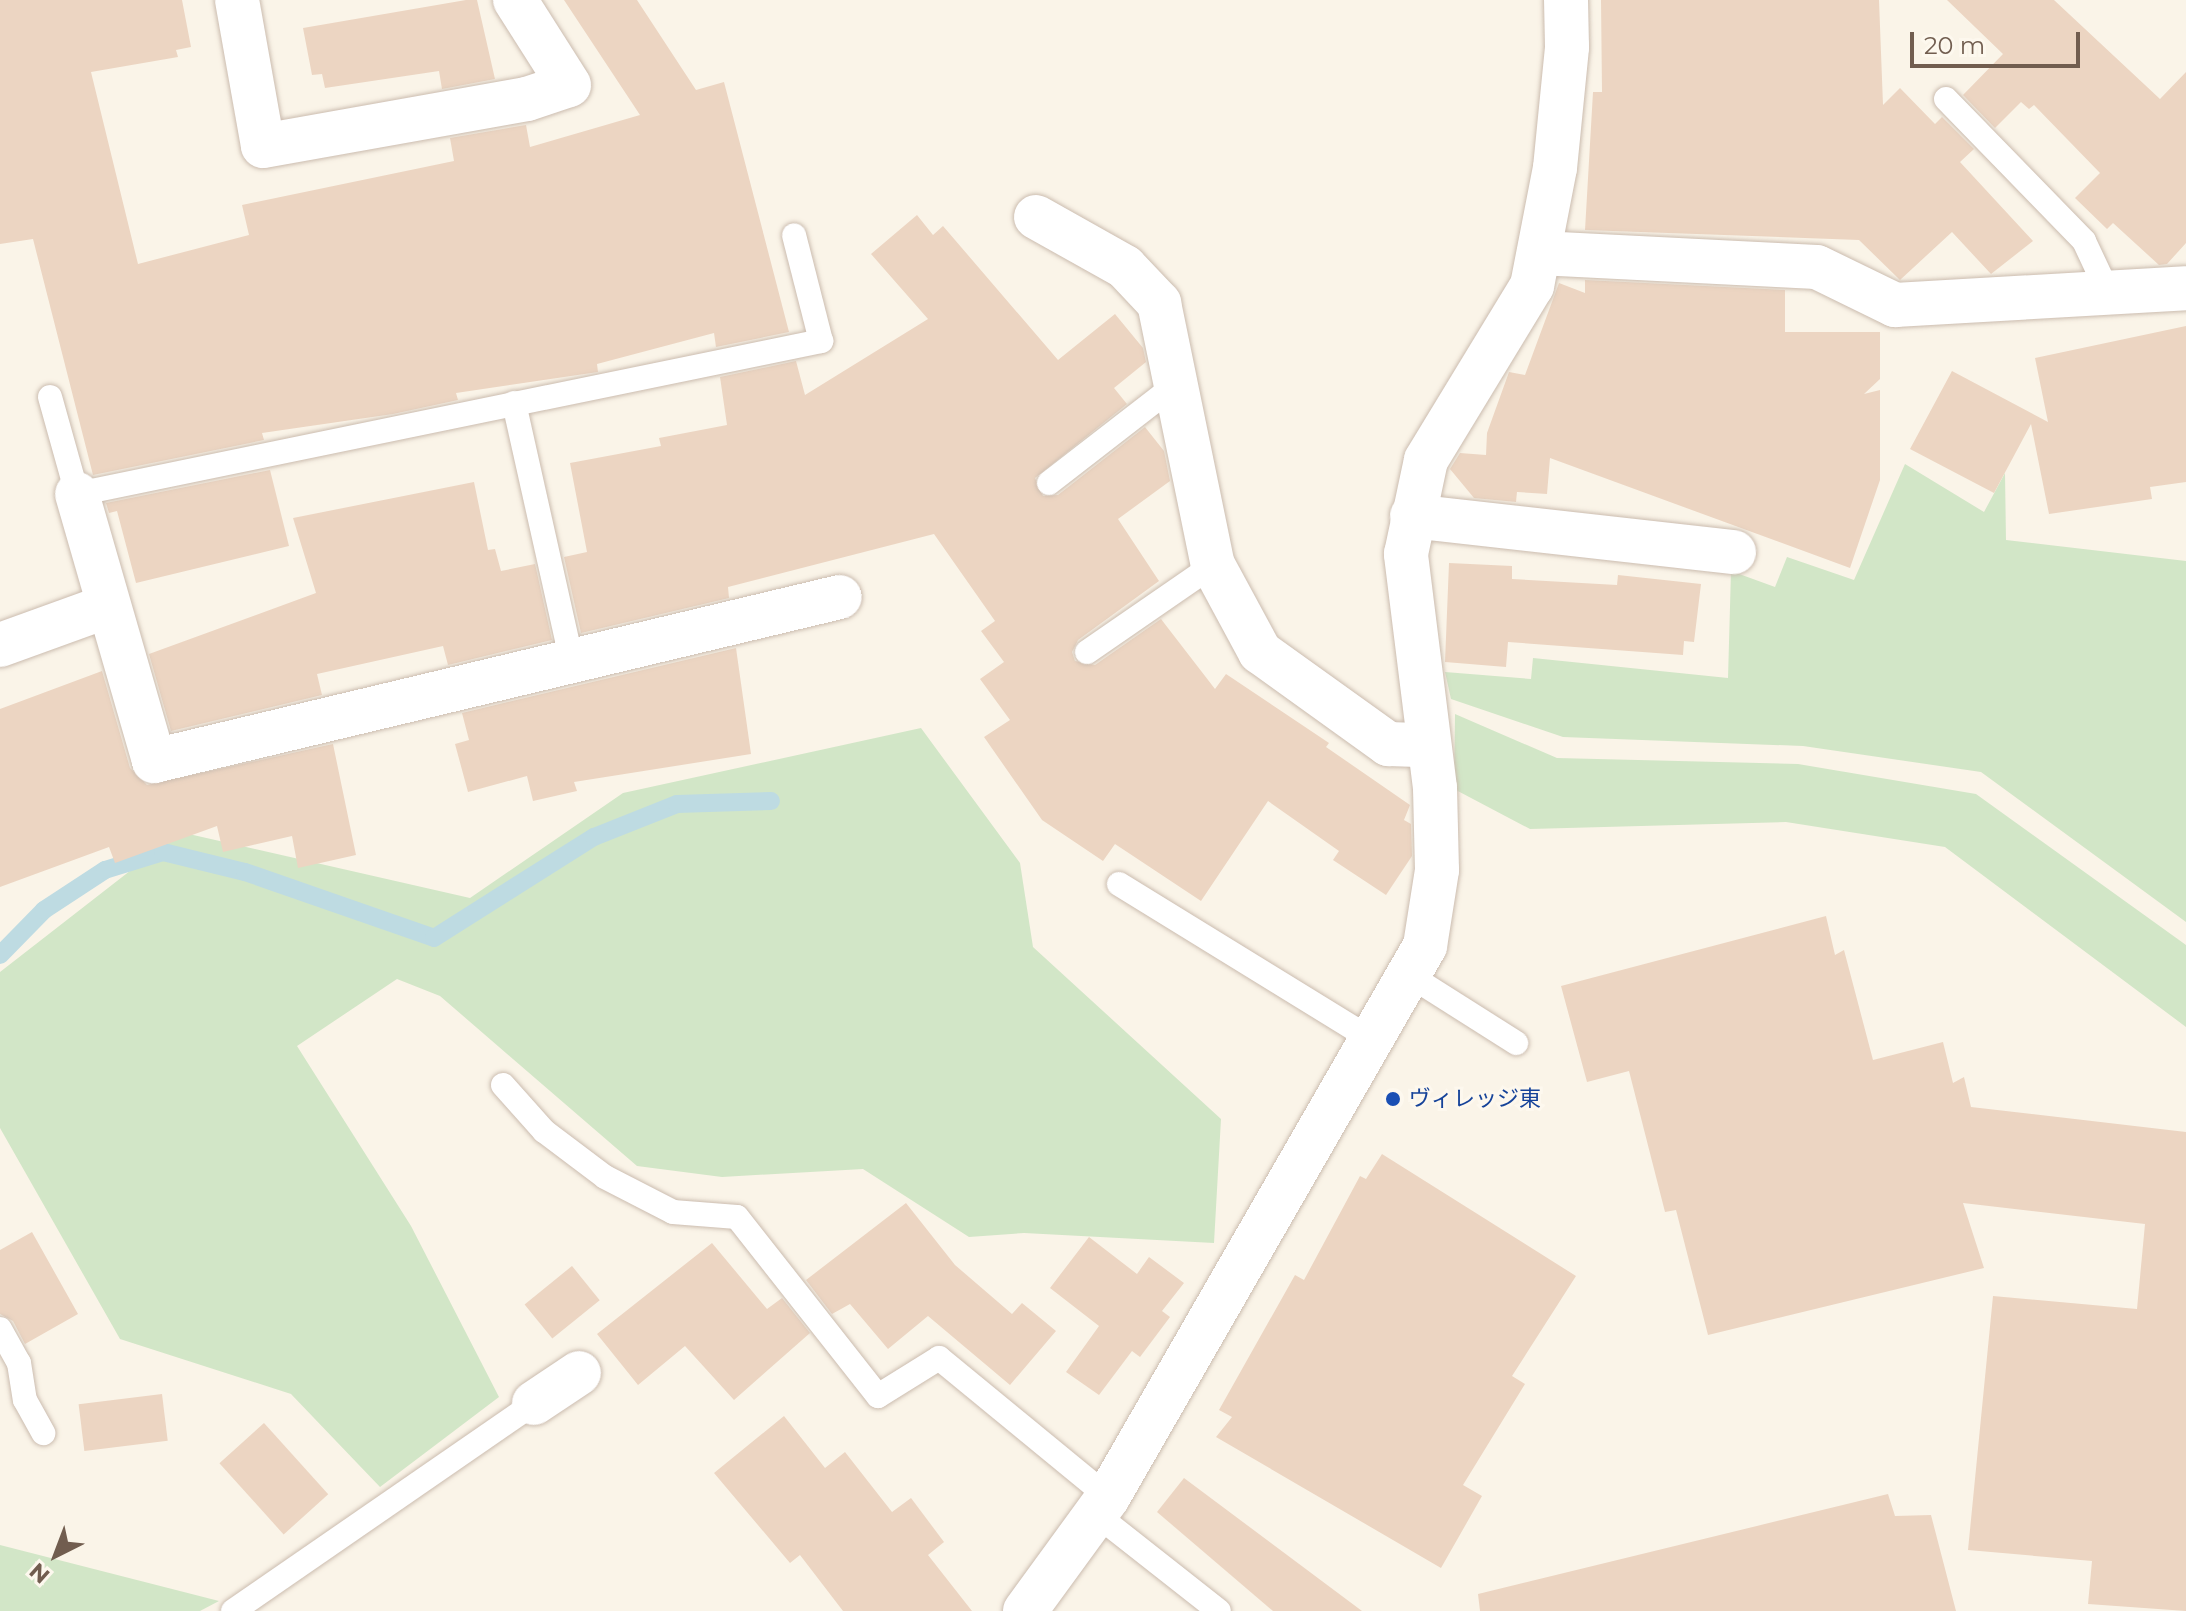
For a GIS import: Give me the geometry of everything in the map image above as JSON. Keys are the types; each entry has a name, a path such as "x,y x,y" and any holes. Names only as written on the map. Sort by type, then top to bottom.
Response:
{"street":[{"path":"237,0 263,146 527,99 569,85 515,0"},
{"path":"1025,1611 1103,1506 1425,946 1437,870 1435,788 1426,745 1406,554 1426,460 1532,286 1555,168 1567,47 1566,0"},
{"path":"1036,217 1125,267 1159,303 1178,383 1213,565 1260,652 1388,744 1426,745"},
{"path":"1539,253 1817,267 1895,305 2107,290 2186,288"},
{"path":"77,494 154,761 571,657 840,597"},
{"path":"1412,516 1734,552"},
{"path":"0,645 108,606"},
{"path":"534,1403 579,1373"}],"lane":[{"path":"1946,99 2084,241 2107,290"},
{"path":"50,397 77,494 821,341 794,235"},
{"path":"1049,483 1178,383"},
{"path":"514,403 571,657"},
{"path":"1087,652 1213,565"},
{"path":"1119,884 1373,1040"},
{"path":"1409,975 1516,1043"},
{"path":"503,1085 544,1131 605,1177 673,1212 737,1217 878,1396 939,1358 1219,1611"},
{"path":"0,1329 19,1363 25,1400 43,1433"},
{"path":"233,1611 534,1403"}],"green space":[{"path":"1905,464 1984,512 2005,473 2006,540 2186,561 2186,922 1981,772 1803,746 1563,737 1451,699 1445,672 1531,679 1533,658 1728,678 1731,571 1775,587 1787,557 1854,580"},
{"path":"1455,714 1557,758 1798,764 1976,794 2186,945 2186,1027 1945,847 1786,822 1530,829 1454,789"},
{"path":"921,728 1020,863 1033,947 1221,1119 1214,1243 1024,1233 969,1237 863,1169 722,1177 637,1166 440,996 397,979 297,1046 411,1226 499,1397 380,1487 291,1394 120,1339 0,1128 0,972 180,832 470,898 623,793"},
{"path":"0,1545 219,1601 200,1611 0,1611"}],"building":[{"path":"0,0 182,0 191,47 176,50 178,57 91,72 138,264 249,235 242,205 454,161 450,138 526,125 530,147 640,115 564,0 637,0 696,90 724,82 789,332 716,347 714,333 597,364 598,372 456,393 458,400 393,414 262,433 264,440 93,475 33,239 0,244"},
{"path":"477,0 495,79 442,89 439,71 325,88 322,74 312,75 303,28"},
{"path":"1601,0 1879,0 1883,105 1900,88 1935,124 1942,117 1974,149 1960,162 2033,241 1991,274 1952,232 1900,280 1859,240 1585,230 1593,92 1602,92"},
{"path":"1947,0 2054,0 2160,99 2186,72 2186,243 2167,264 2159,265 2113,223 2107,229 2075,198 2100,173 2034,105 2029,109 2021,102 1995,128 1963,95 2003,54"},
{"path":"917,215 933,235 943,226 1058,360 1115,314 1143,348 1146,362 1114,388 1127,404 1035,478 1043,496 1058,495 1145,427 1164,451 1170,481 1118,519 1159,581 1078,640 1072,652 1075,661 1095,665 1161,619 1215,689 1226,674 1329,743 1326,747 1410,805 1404,820 1411,824 1412,856 1386,895 1333,860 1339,851 1268,801 1201,901 1115,844 1103,861 1042,820 984,737 1010,720 980,679 1004,662 981,631 995,621 934,534 728,587 729,598 581,633 564,557 587,552 570,463 661,446 659,438 727,425 720,377 796,361 805,395 928,319 871,254"},
{"path":"1585,280 1785,290 1785,332 1880,332 1880,379 1864,394 1880,390 1880,480 1850,568 1550,458 1547,494 1517,492 1516,502 1474,498 1450,469 1460,453 1486,455 1487,433 1509,372 1525,375 1559,283 1585,293"},
{"path":"2186,326 2186,482 2150,487 2152,499 2049,514 2031,424 1994,493 1910,449 1952,371 2048,422 2035,358"},
{"path":"270,470 289,546 136,583 117,511 109,513 106,503"},
{"path":"474,482 488,550 495,549 501,571 535,564 552,640 448,665 443,646 317,674 322,695 171,731 149,654 316,593 293,518"},
{"path":"1449,563 1512,566 1512,579 1617,585 1618,575 1701,584 1694,642 1684,641 1683,655 1508,642 1506,667 1445,662"},
{"path":"736,648 751,754 574,782 577,791 533,801 527,776 468,792 455,744 469,740 462,713"},
{"path":"102,671 130,768 147,785 333,744 356,855 298,868 292,836 223,852 217,826 115,863 109,847 0,887 0,709"},
{"path":"1826,916 1835,955 1844,950 1873,1060 1943,1042 1953,1083 1964,1077 1971,1107 2186,1132 2186,1611 2088,1604 2092,1561 1968,1550 1993,1296 2137,1309 2145,1224 1963,1203 1984,1268 1708,1335 1676,1210 1665,1212 1629,1071 1587,1082 1561,986"},
{"path":"1382,1154 1576,1276 1512,1376 1525,1384 1463,1485 1482,1496 1441,1568 1216,1437 1232,1417 1219,1410 1295,1275 1304,1280 1360,1176 1366,1179"},
{"path":"906,1203 955,1265 1012,1314 1022,1303 1056,1331 1010,1385 928,1316 888,1349 850,1304 832,1314 806,1280"},
{"path":"32,1232 78,1314 25,1344 13,1321 0,1314 0,1250"},
{"path":"1089,1237 1137,1274 1149,1257 1184,1283 1162,1311 1170,1317 1140,1357 1132,1351 1099,1395 1066,1372 1099,1326 1050,1288"},
{"path":"712,1243 767,1309 782,1298 810,1333 734,1400 685,1346 638,1385 597,1334"},
{"path":"572,1266 600,1300 552,1339 525,1304"},
{"path":"162,1394 168,1441 84,1451 79,1404"},
{"path":"784,1416 825,1468 845,1452 892,1512 911,1498 944,1542 928,1555 972,1611 843,1611 800,1555 790,1563 714,1473"},
{"path":"264,1423 328,1494 284,1534 219,1463"},
{"path":"1184,1478 1362,1611 1273,1611 1157,1512"},
{"path":"1888,1494 1895,1516 1931,1515 1956,1611 1480,1611 1478,1594"}],"waterway":[{"path":"0,955 44,910 105,870 163,852 245,872 434,938 594,837 677,804 771,801"}],"place":[{"name":"ヴィレッジ東","path":"1393,1099"}]}
